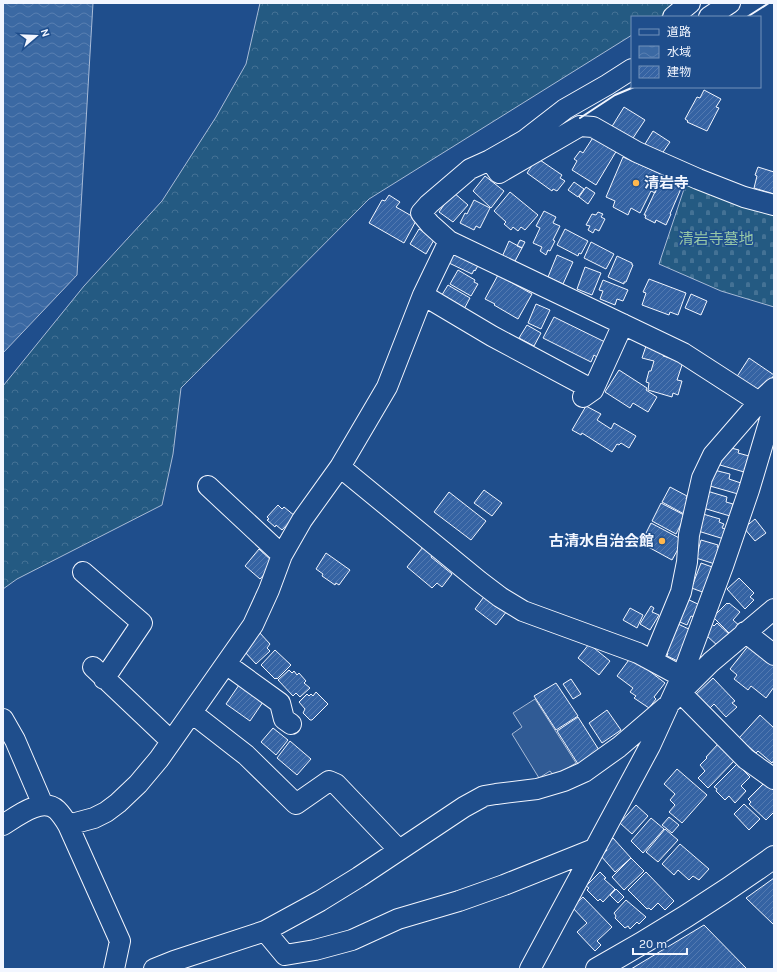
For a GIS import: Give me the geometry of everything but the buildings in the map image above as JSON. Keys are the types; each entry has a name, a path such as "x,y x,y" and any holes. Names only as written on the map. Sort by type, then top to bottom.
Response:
{"main road":[{"path":"597,969 644,943 746,878 774,857"}],"street":[{"path":"674,16 690,3"},
{"path":"710,16 730,3"},
{"path":"631,70 565,109 525,140 470,170 429,204 421,213 430,224 449,241 683,353 767,404"},
{"path":"490,160 499,173 580,126 593,127 637,152 698,179 744,197 774,205"},
{"path":"68,825 94,818 106,812 138,784 159,759 253,625 269,590 282,555 302,520 340,467 387,386 422,295 449,241"},
{"path":"422,295 587,394 623,324"},
{"path":"530,969 680,688 748,490 767,404 774,388"},
{"path":"653,660 681,592 687,562 689,535 702,478 713,455 767,404"},
{"path":"340,467 479,581 522,611 638,653 653,660 746,759 774,779"},
{"path":"208,486 236,502 282,555"},
{"path":"83,572 142,623 99,673 171,741"},
{"path":"154,969 265,931 333,893 464,806 484,796 537,789 564,781 584,772 619,747 680,688 774,609"},
{"path":"745,632 774,655"},
{"path":"226,664 280,702 284,719 291,724"},
{"path":"192,713 246,755 296,804 329,781 336,784 399,850"},
{"path":"3,719 15,740 43,805"},
{"path":"3,825 33,808 43,805 56,809 68,825 120,941 114,969"},
{"path":"265,931 285,955 316,950 352,940 398,919 459,901 504,885 594,849"}],"green space":[{"path":"260,3 683,3 662,16 631,16 631,36 369,199 181,388 173,454 162,505 17,579 3,589 3,386 84,286 162,201 216,117 246,64"},
{"name":"清岩寺墓地","path":"687,180 774,210 774,307 721,291 659,264"}],"shaded area":[{"path":"535,699 576,763 554,776 550,771 539,778 512,734 522,727 513,713"}],"water":[{"path":"3,3 93,3 77,275 3,353"}],"wall":[{"path":"749,16 769,3"},
{"path":"580,118 615,95 632,88"}],"place":[{"name":"清岩寺","path":"636,183"},
{"name":"古清水自治会館","path":"662,541"}]}
